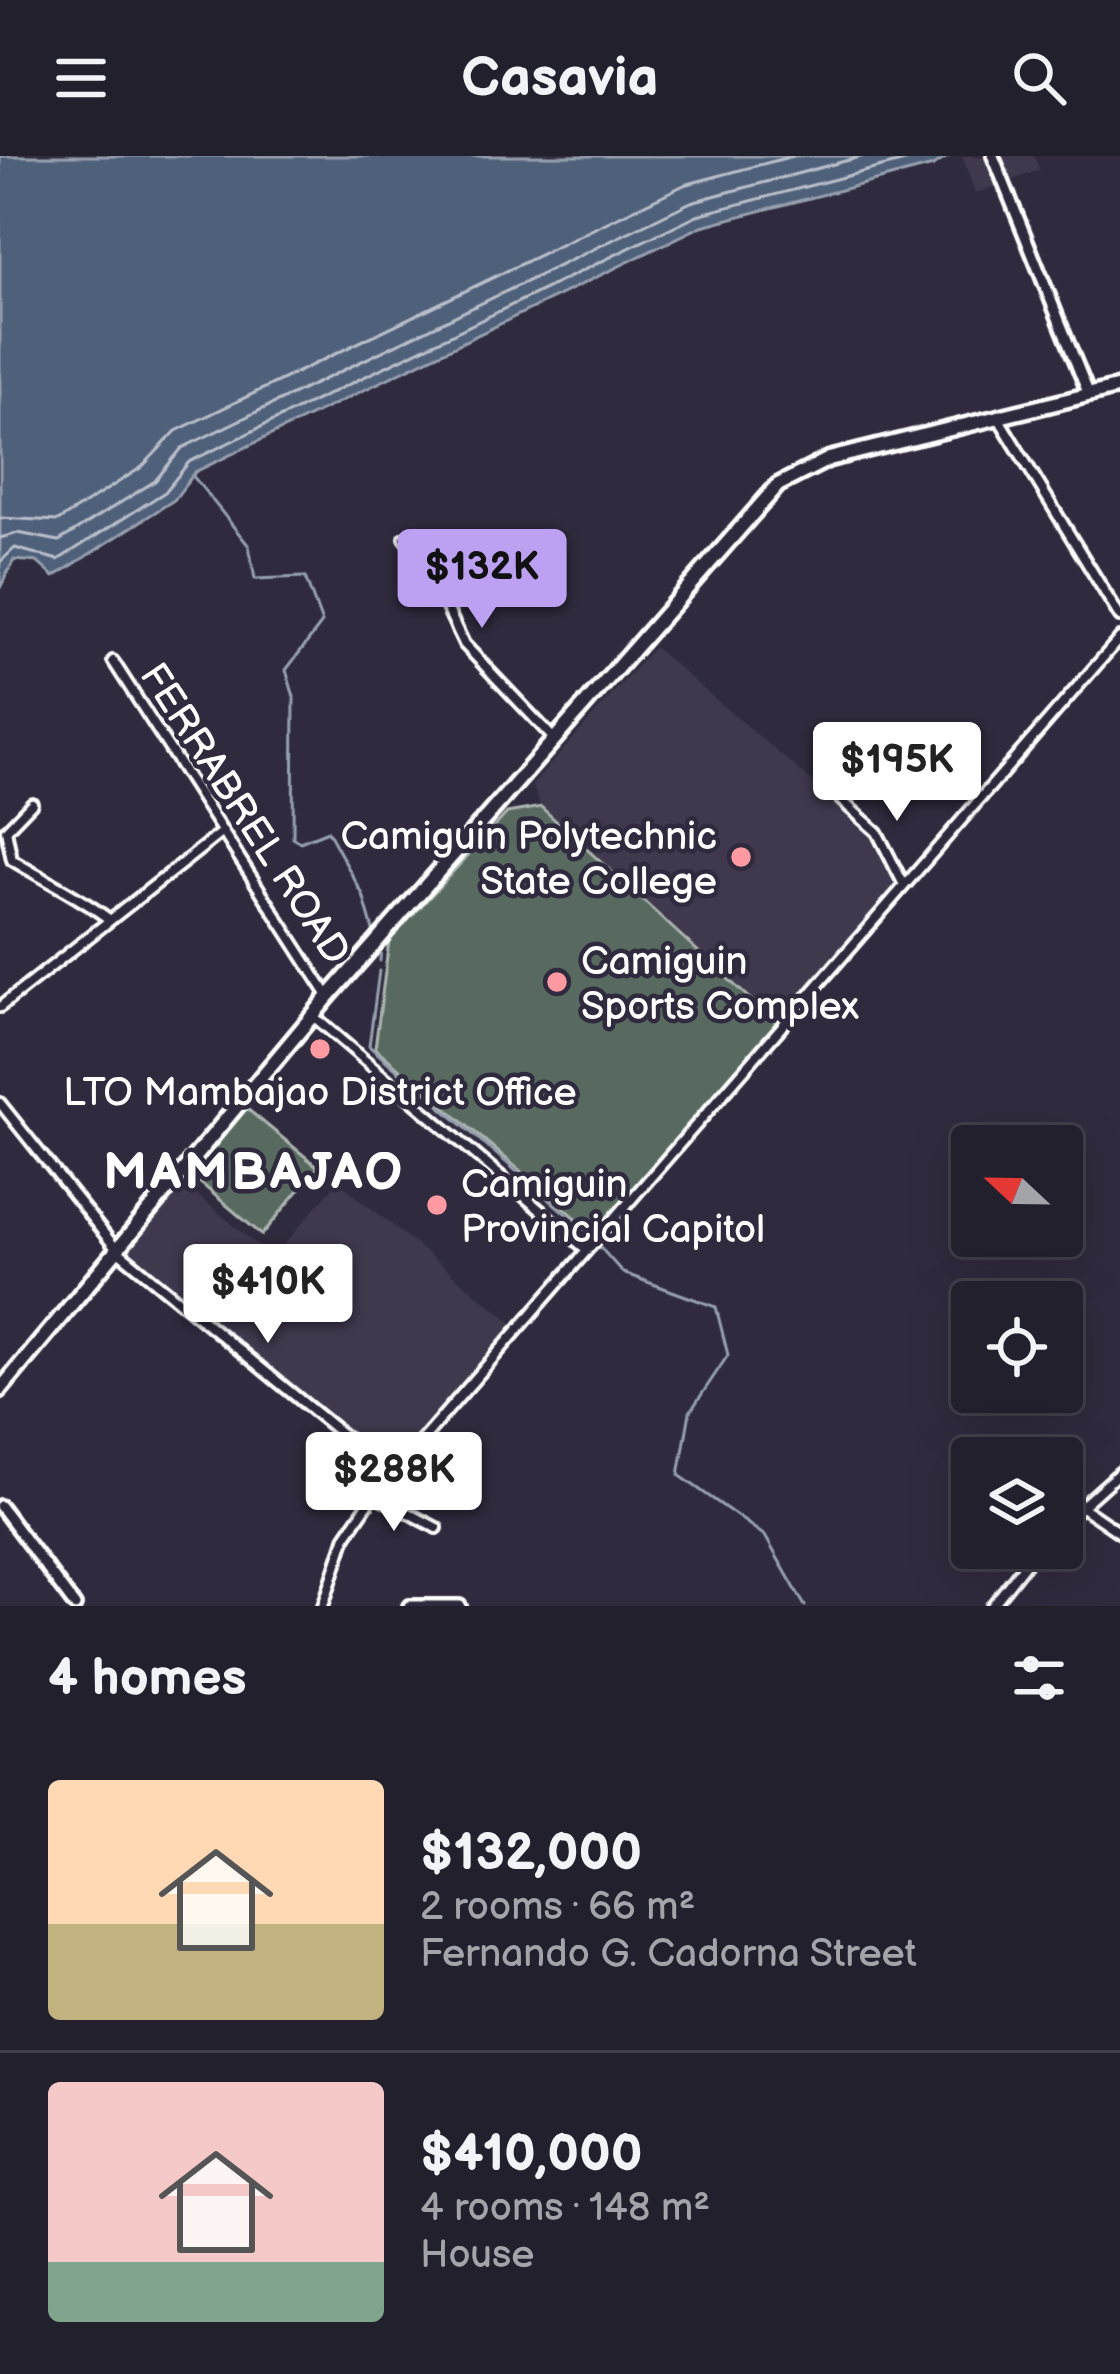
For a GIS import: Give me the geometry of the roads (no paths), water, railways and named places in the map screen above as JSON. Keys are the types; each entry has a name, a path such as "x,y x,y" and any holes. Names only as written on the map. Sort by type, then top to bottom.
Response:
{"main road":[{"path":"0,1390 328,997 766,495 790,476 829,459 1120,387"}],"street":[{"path":"993,156 1091,394"},
{"path":"999,419 1120,617"},
{"path":"404,538 428,570 464,644 555,740"},
{"path":"323,1606 346,1536 374,1496 1120,638"},
{"name":"FERRABREL ROAD","path":"112,661 328,997"},
{"path":"841,800 877,832 904,885"},
{"path":"32,803 6,830 12,860 52,886 72,890 110,920"},
{"path":"0,1007 222,832"},
{"path":"313,1016 587,1250"},
{"path":"0,1103 118,1251 392,1475"},
{"path":"1083,1505 1120,1472"},
{"path":"374,1496 437,1528"},
{"path":"0,1506 75,1606"},
{"path":"1083,1508 1120,1533"},
{"path":"992,1606 1021,1569"},
{"path":"409,1606 460,1606"}],"water":[{"path":"0,156 949,156 933,166 702,226 195,472 174,500 54,577 37,562 14,560 0,588"}],"waterway":[{"path":"192,475 249,546 255,579 305,577 322,623 286,670 294,697 293,838 300,842 328,831 363,895 375,937"},
{"path":"380,961 381,945"},
{"path":"379,971 369,1046 424,1093"},
{"path":"433,1100 591,1235"},
{"path":"599,1246 623,1273 716,1307 728,1355 690,1412 679,1475 765,1536 805,1606"}],"place":[{"name":"Camiguin Polytechnic State College","path":"741,857"},
{"name":"Camiguin Sports Complex","path":"557,982"},
{"name":"LTO Mambajao District Office","path":"320,1049"},
{"name":"Camiguin Provincial Capitol","path":"437,1205"}],"district":[{"name":"MAMBAJAO","path":"254,1171"}]}
